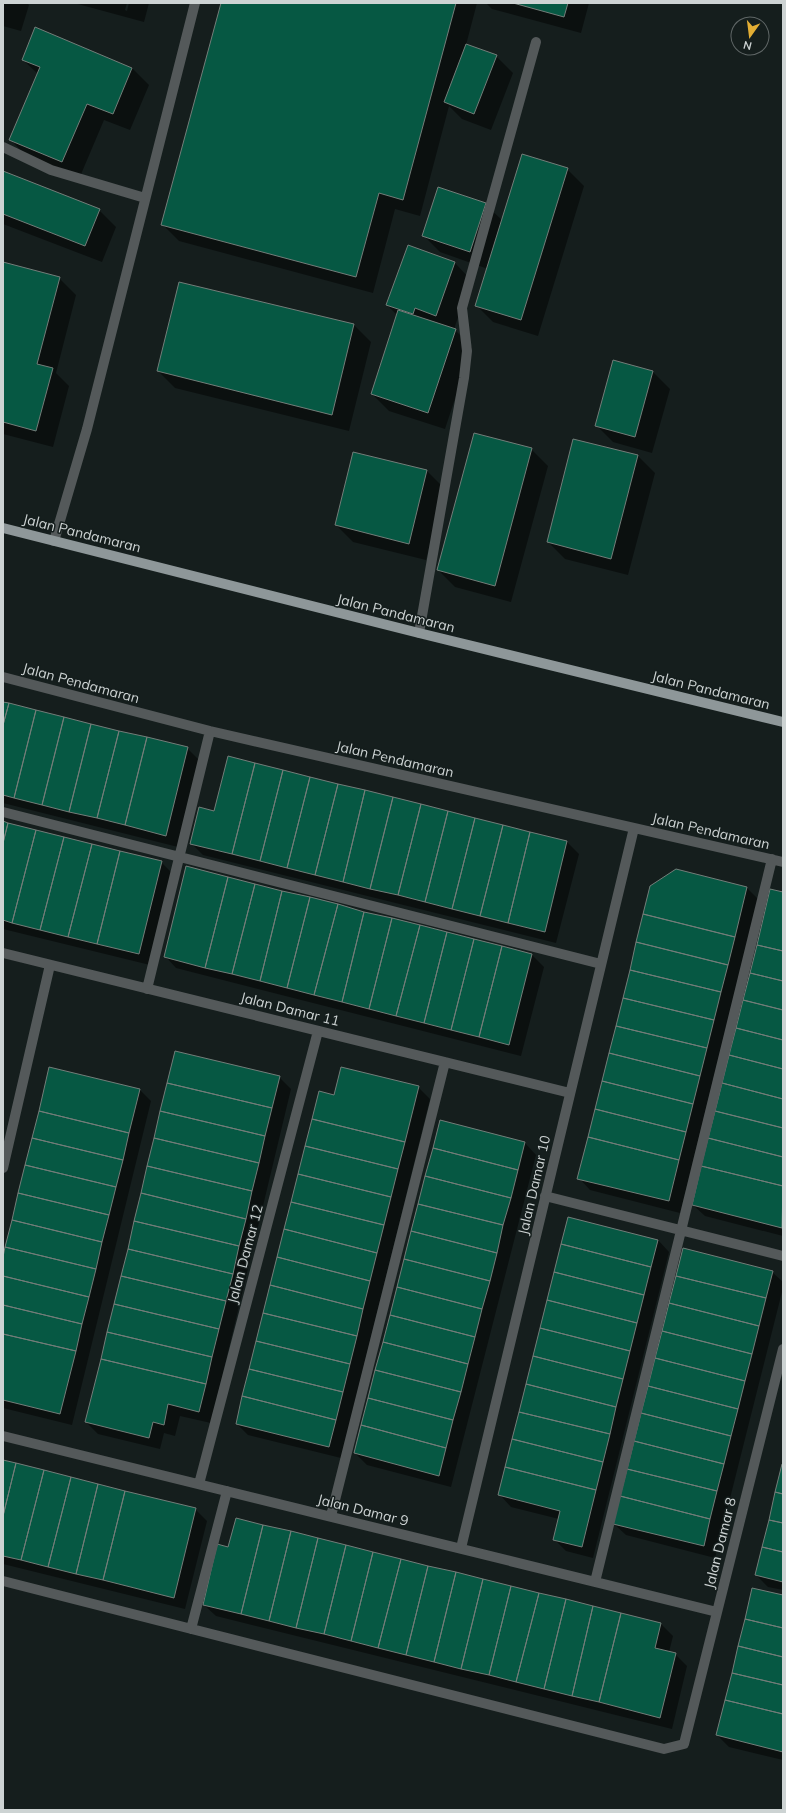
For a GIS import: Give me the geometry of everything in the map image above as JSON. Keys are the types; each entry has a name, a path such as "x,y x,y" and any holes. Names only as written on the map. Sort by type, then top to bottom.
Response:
{"main road":[{"name":"Jalan Pandamaran","path":"3,528 419,633 783,722"}],"street":[{"path":"54,541 87,429 144,198 195,3"},
{"path":"419,633 464,378 467,351 462,308 536,42"},
{"path":"3,147 50,170 144,198"},
{"name":"Jalan Pendamaran","path":"3,677 210,731 783,862"},
{"path":"147,989 210,731"},
{"path":"3,812 601,964"},
{"name":"Jalan Damar 10","path":"461,1548 634,828"},
{"path":"595,1582 772,859"},
{"name":"Jalan Damar 11","path":"3,953 570,1093"},
{"path":"3,1168 50,965"},
{"name":"Jalan Damar 12","path":"199,1484 318,1031"},
{"path":"331,1516 445,1062"},
{"path":"545,1196 783,1256"},
{"name":"Jalan Damar 8","path":"191,1629 664,1749 684,1744 783,1349"},
{"name":"Jalan Damar 9","path":"3,1436 717,1612"},
{"path":"3,1581 191,1629 227,1491"}],"building":[{"path":"221,3 456,3 403,200 379,193 356,277 161,225"},
{"path":"513,3 568,3 564,17"},
{"path":"35,27 132,68 113,114 87,104 62,162 9,140 40,67 22,60"},
{"path":"466,44 497,55 474,114 444,102"},
{"path":"522,154 568,168 521,320 475,306"},
{"path":"3,171 100,209 85,246 3,214"},
{"path":"438,187 486,203 470,252 422,236"},
{"path":"408,245 455,262 436,316 415,308 413,314 386,305"},
{"path":"3,262 60,277 37,364 53,368 36,431 3,422"},
{"path":"179,282 354,324 332,415 157,371"},
{"path":"398,310 456,329 428,413 371,394"},
{"path":"613,360 653,371 635,437 595,426"},
{"path":"474,433 532,448 495,586 437,570"},
{"path":"573,439 638,455 611,559 547,542"},
{"path":"353,452 427,470 409,544 335,525"},
{"path":"3,702 9,703 3,725"},
{"path":"9,703 36,710 14,798 3,795 3,725"},
{"path":"36,710 64,717 42,805 14,798"},
{"path":"64,717 91,724 69,812 42,805"},
{"path":"91,724 119,731 97,818 69,812"},
{"path":"119,731 147,737 125,825 97,818"},
{"path":"147,737 188,747 166,836 125,825"},
{"path":"228,756 255,763 232,854 190,844 199,807 214,811"},
{"path":"255,763 283,770 260,861 232,854"},
{"path":"283,770 310,777 287,868 260,861"},
{"path":"310,777 338,784 315,875 287,868"},
{"path":"338,784 365,790 343,882 315,875"},
{"path":"365,790 393,797 370,889 343,882"},
{"path":"393,797 421,804 398,895 370,889"},
{"path":"421,804 448,811 425,902 398,895"},
{"path":"448,811 475,818 452,909 425,902"},
{"path":"475,818 503,825 480,916 452,909"},
{"path":"3,821 8,823 3,843"},
{"path":"8,823 36,830 12,923 3,920 3,843"},
{"path":"503,825 530,832 508,923 480,916"},
{"path":"36,830 64,837 40,930 12,923"},
{"path":"530,832 567,841 545,932 508,923"},
{"path":"64,837 92,844 68,937 40,930"},
{"path":"92,844 120,851 97,944 68,937"},
{"path":"120,851 162,861 139,954 97,944"},
{"path":"186,866 228,877 205,968 164,957"},
{"path":"676,869 747,887 735,937 643,914 650,886"},
{"path":"228,877 255,884 232,974 205,968"},
{"path":"255,884 282,891 260,981 232,974"},
{"path":"770,889 783,892 783,951 757,945"},
{"path":"282,891 310,897 287,988 260,981"},
{"path":"310,897 338,904 314,995 287,988"},
{"path":"338,904 364,912 342,1002 314,995"},
{"path":"364,912 392,918 369,1009 342,1002"},
{"path":"643,914 735,937 728,965 636,942"},
{"path":"392,918 420,925 396,1016 369,1009"},
{"path":"420,925 447,932 424,1023 396,1016"},
{"path":"447,932 474,939 451,1030 424,1023"},
{"path":"474,939 502,946 479,1037 451,1030"},
{"path":"636,942 728,965 721,992 630,970"},
{"path":"757,945 783,951 783,981 750,973"},
{"path":"502,946 532,954 509,1045 479,1037"},
{"path":"630,970 721,992 714,1020 623,998"},
{"path":"750,973 783,981 783,1010 743,1000"},
{"path":"623,998 714,1020 707,1048 616,1026"},
{"path":"743,1000 783,1010 783,1040 736,1028"},
{"path":"616,1026 707,1048 700,1076 609,1053"},
{"path":"736,1028 783,1040 783,1069 729,1055"},
{"path":"175,1051 280,1076 272,1108 167,1083"},
{"path":"609,1053 700,1076 693,1104 602,1081"},
{"path":"729,1055 783,1069 783,1099 722,1083"},
{"path":"49,1067 140,1089 129,1133 39,1111"},
{"path":"341,1067 419,1086 405,1142 312,1119 319,1091 334,1095"},
{"path":"602,1081 693,1104 686,1132 595,1109"},
{"path":"167,1083 272,1108 265,1136 160,1111"},
{"path":"722,1083 783,1099 783,1128 715,1111"},
{"path":"595,1109 686,1132 679,1160 588,1137"},
{"path":"39,1111 129,1133 123,1160 32,1138"},
{"path":"160,1111 265,1136 259,1163 154,1138"},
{"path":"715,1111 783,1128 783,1157 708,1138"},
{"path":"312,1119 405,1142 398,1169 305,1146"},
{"path":"440,1120 525,1142 518,1170 433,1148"},
{"path":"588,1137 679,1160 669,1201 577,1179"},
{"path":"32,1138 123,1160 116,1187 25,1165"},
{"path":"154,1138 259,1163 252,1191 147,1166"},
{"path":"708,1138 783,1157 783,1186 701,1166"},
{"path":"305,1146 398,1169 391,1197 298,1174"},
{"path":"433,1148 518,1170 511,1198 425,1176"},
{"path":"25,1165 116,1187 109,1215 18,1193"},
{"path":"147,1166 252,1191 246,1219 141,1193"},
{"path":"701,1166 783,1186 782,1228 692,1205"},
{"path":"298,1174 391,1197 384,1225 291,1202"},
{"path":"425,1176 511,1198 503,1225 418,1204"},
{"path":"18,1193 109,1215 102,1242 12,1220"},
{"path":"141,1193 246,1219 239,1246 134,1221"},
{"path":"291,1202 384,1225 377,1253 284,1229"},
{"path":"418,1204 503,1225 497,1253 411,1231"},
{"path":"568,1217 658,1240 651,1267 561,1244"},
{"path":"12,1220 102,1242 96,1269 5,1247"},
{"path":"134,1221 239,1246 233,1274 128,1249"},
{"path":"284,1229 377,1253 370,1281 277,1257"},
{"path":"411,1231 497,1253 490,1281 404,1259"},
{"path":"561,1244 651,1267 644,1295 554,1272"},
{"path":"5,1247 96,1269 89,1297 3,1276 3,1257"},
{"path":"683,1248 773,1271 766,1298 676,1276"},
{"path":"128,1249 233,1274 226,1301 121,1276"},
{"path":"277,1257 370,1281 363,1309 270,1285"},
{"path":"404,1259 490,1281 482,1309 397,1287"},
{"path":"554,1272 644,1295 637,1323 547,1300"},
{"path":"3,1276 89,1297 82,1324 3,1305"},
{"path":"121,1276 226,1301 219,1329 114,1304"},
{"path":"676,1276 766,1298 759,1326 669,1303"},
{"path":"270,1285 363,1309 357,1336 263,1313"},
{"path":"397,1287 482,1309 475,1337 390,1315"},
{"path":"547,1300 637,1323 630,1351 540,1328"},
{"path":"669,1303 759,1326 752,1354 662,1331"},
{"path":"114,1304 219,1329 212,1357 107,1332"},
{"path":"3,1305 82,1324 76,1351 3,1334"},
{"path":"263,1313 357,1336 350,1364 256,1341"},
{"path":"390,1315 475,1337 468,1364 383,1342"},
{"path":"540,1328 630,1351 623,1379 533,1356"},
{"path":"662,1331 752,1354 745,1381 655,1358"},
{"path":"107,1332 212,1357 206,1384 101,1359"},
{"path":"3,1334 76,1351 60,1414 3,1400"},
{"path":"256,1341 350,1364 343,1392 249,1369"},
{"path":"383,1342 468,1364 461,1392 375,1370"},
{"path":"533,1356 623,1379 616,1407 526,1384"},
{"path":"655,1358 745,1381 738,1409 648,1386"},
{"path":"101,1359 206,1384 199,1412 168,1404 164,1425 153,1422 149,1438 85,1422"},
{"path":"249,1369 343,1392 336,1420 242,1396"},
{"path":"375,1370 461,1392 453,1420 368,1398"},
{"path":"526,1384 616,1407 610,1434 519,1412"},
{"path":"648,1386 738,1409 731,1436 641,1413"},
{"path":"242,1396 336,1420 329,1447 236,1424"},
{"path":"368,1398 453,1420 446,1448 361,1425"},
{"path":"519,1412 610,1434 603,1462 512,1439"},
{"path":"641,1413 731,1436 724,1464 634,1441"},
{"path":"361,1425 446,1448 439,1476 354,1453"},
{"path":"512,1439 603,1462 596,1490 505,1467"},
{"path":"634,1441 724,1464 717,1491 627,1469"},
{"path":"3,1460 16,1463 3,1516"},
{"path":"16,1463 44,1470 21,1560 3,1556 3,1516"},
{"path":"782,1464 783,1465 783,1494 775,1492"},
{"path":"505,1467 596,1490 582,1547 553,1540 560,1511 498,1495"},
{"path":"627,1469 717,1491 710,1519 620,1496"},
{"path":"44,1470 71,1477 48,1567 21,1560"},
{"path":"71,1477 98,1484 76,1574 48,1567"},
{"path":"98,1484 125,1491 103,1580 76,1574"},
{"path":"125,1491 196,1508 174,1598 103,1580"},
{"path":"775,1492 783,1494 783,1523 769,1520"},
{"path":"620,1496 710,1519 704,1546 613,1524"},
{"path":"236,1518 263,1525 241,1614 203,1605 217,1544 228,1547"},
{"path":"769,1520 783,1523 783,1552 762,1547"},
{"path":"263,1525 291,1531 269,1621 241,1614"},
{"path":"291,1531 318,1538 296,1628 269,1621"},
{"path":"318,1538 346,1545 324,1634 296,1628"},
{"path":"346,1545 373,1552 351,1641 324,1634"},
{"path":"762,1547 783,1552 783,1582 755,1575"},
{"path":"373,1552 401,1559 378,1648 351,1641"},
{"path":"401,1559 428,1566 406,1655 378,1648"},
{"path":"428,1566 456,1572 434,1662 406,1655"},
{"path":"456,1572 483,1579 461,1669 434,1662"},
{"path":"483,1579 511,1586 489,1675 461,1669"},
{"path":"511,1586 539,1593 516,1682 489,1675"},
{"path":"752,1588 783,1595 783,1628 745,1619"},
{"path":"539,1593 566,1599 544,1689 516,1682"},
{"path":"566,1599 593,1606 572,1696 544,1689"},
{"path":"593,1606 621,1613 599,1702 572,1696"},
{"path":"621,1613 661,1623 655,1648 676,1653 660,1718 599,1702"},
{"path":"745,1619 783,1628 783,1657 738,1646"},
{"path":"738,1646 783,1657 783,1685 732,1673"},
{"path":"732,1673 783,1685 783,1714 725,1700"},
{"path":"725,1700 783,1714 783,1752 716,1735"}]}
